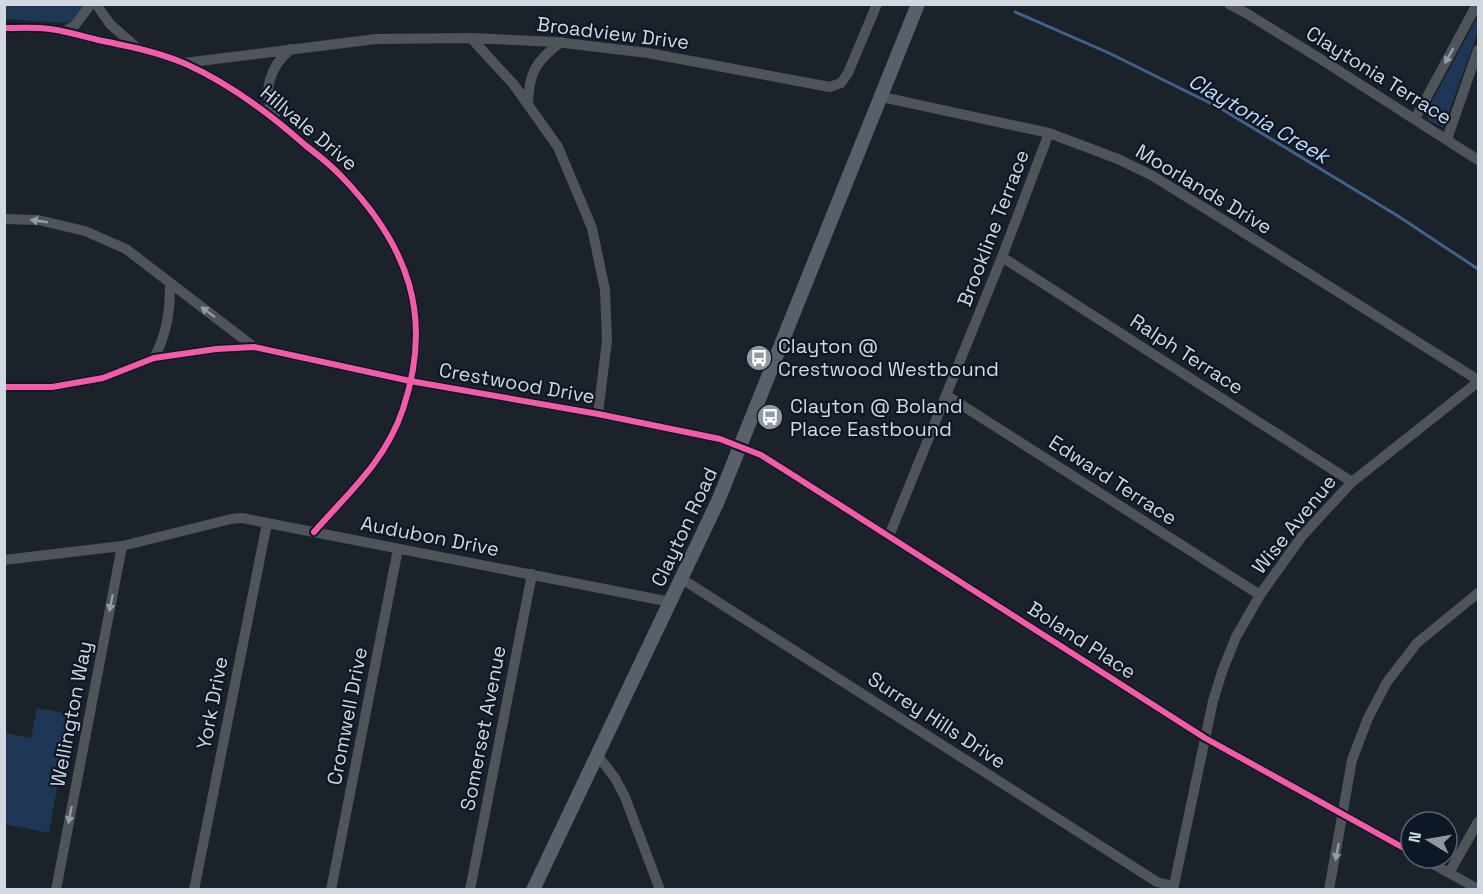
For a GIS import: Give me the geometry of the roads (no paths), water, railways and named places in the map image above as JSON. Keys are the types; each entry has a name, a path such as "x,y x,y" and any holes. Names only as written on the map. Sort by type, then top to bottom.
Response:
{"main road":[{"name":"Clayton Road","path":"533,890 682,579 742,447 918,4"}],"street":[{"path":"64,32 75,25 91,4"},
{"path":"96,4 110,24 137,48"},
{"name":"Broadview Drive","path":"183,63 376,39 471,38 561,42 648,53 830,87 841,83 848,73 877,4"},
{"name":"Claytonia Terrace","path":"1229,4 1248,8 1479,160"},
{"path":"1415,120 1478,4"},
{"name":"Hillvale Drive","path":"4,28 48,29 137,48 183,63 205,74 275,118 343,177 389,235 410,283 415,309 416,334 404,408 381,456 314,532"},
{"path":"471,38 528,103 558,147 591,228 605,290 607,341 598,414"},
{"path":"528,103 529,81 537,64 545,54 561,42"},
{"path":"275,118 268,102 268,83 281,57 291,49"},
{"path":"1447,139 1479,50"},
{"name":"Moorlands Drive","path":"882,97 1049,133 1118,159 1153,176 1479,381"},
{"name":"Brookline Terrace","path":"889,536 1002,257 1049,133"},
{"name":"Crestwood Drive","path":"4,219 38,220 86,231 126,249 254,347"},
{"name":"Ralph Terrace","path":"1002,257 1352,482"},
{"path":"154,358 163,342 169,320 170,284"},
{"name":"Crestwood Drive","path":"4,387 52,387 103,378 154,358 216,349 254,347 410,381 598,414 720,439 742,447"},
{"name":"Wise Avenue","path":"1173,888 1205,738 1223,669 1236,637 1260,595 1302,536 1352,482 1479,381"},
{"name":"Edward Terrace","path":"946,395 1260,595"},
{"name":"Boland Place","path":"742,447 779,466 1205,738 1399,845"},
{"name":"Audubon Drive","path":"4,560 122,546 242,518 671,602"},
{"name":"York Drive","path":"194,890 267,523"},
{"name":"Wellington Way","path":"56,890 122,546"},
{"name":"Cromwell Drive","path":"331,890 398,549"},
{"name":"Somerset Avenue","path":"470,890 532,574"},
{"name":"Surrey Hills Drive","path":"682,579 1157,882 1173,888"},
{"path":"1329,890 1352,760 1368,718 1387,682 1417,643 1479,593"},
{"path":"598,756 626,797 660,890"},
{"path":"1449,873 1479,822"},
{"path":"1444,870 1479,889"}],"waterway":[{"name":"Claytonia Creek","path":"1015,12 1109,53 1220,108 1398,216 1478,269"}],"place":[{"name":"Clayton @ Crestwood Westbound","path":"759,358"},
{"name":"Clayton @ Boland Place Eastbound","path":"770,417"}]}
